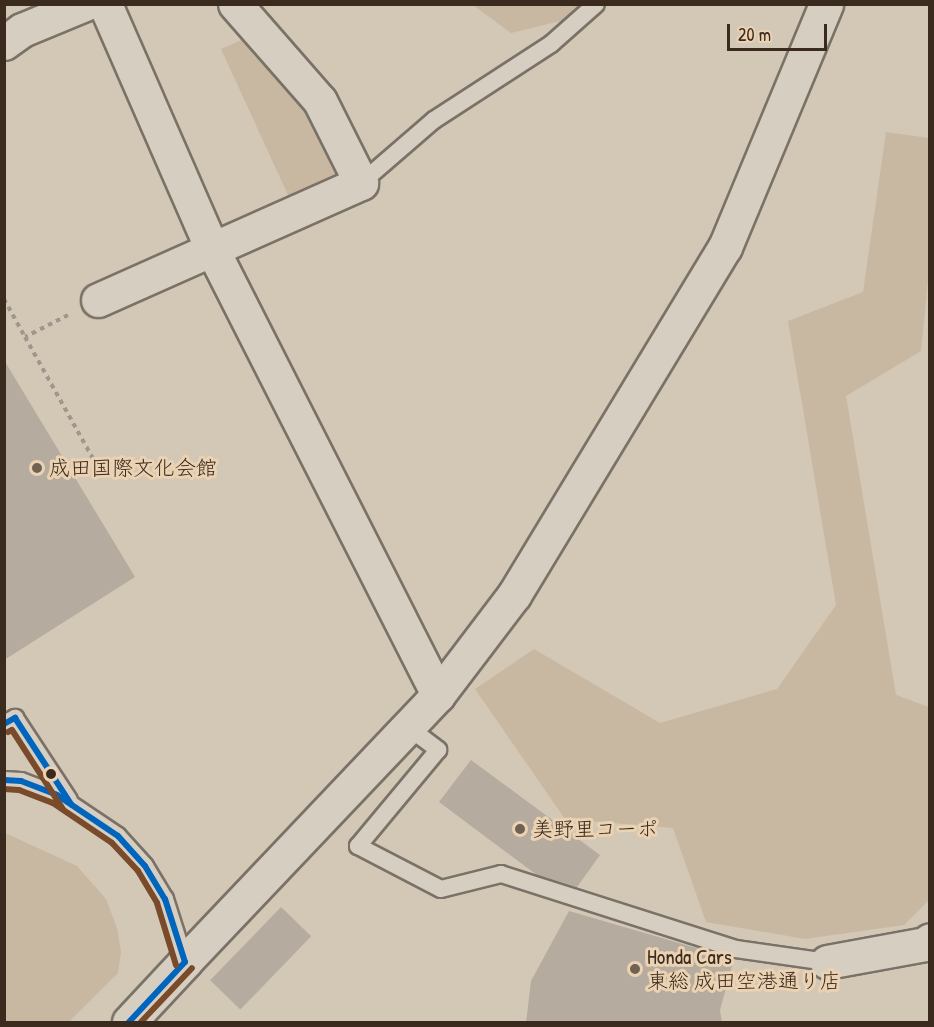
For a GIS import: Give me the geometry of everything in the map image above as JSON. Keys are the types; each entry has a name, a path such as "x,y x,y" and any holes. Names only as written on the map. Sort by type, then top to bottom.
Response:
{"street":[{"path":"4,43 22,30 85,4"},
{"path":"105,4 212,249 438,695"},
{"path":"98,300 360,183 320,101 235,4"},
{"path":"129,1023 438,695 514,595 725,247 826,4"},
{"path":"827,962 925,944 930,940"}],"lane":[{"path":"360,183 434,120 551,44 596,4"},
{"path":"4,724 15,718 71,804"},
{"path":"408,727 438,750 358,846 441,889 501,874 736,949 827,962"},
{"path":"4,780 21,781 71,804 118,836 145,866 172,915 185,962"}],"path":[{"path":"4,299 95,462"},
{"path":"25,337 98,300"}],"shaded area":[{"path":"473,5 586,5 573,18 511,33"},
{"path":"246,38 305,99 343,183 293,206 221,49"},
{"path":"886,132 929,138 930,260 921,351 846,396 896,695 929,707 929,900 904,925 805,939 706,922 673,828 565,819 475,689 534,649 660,723 777,689 836,605 788,321 863,292"},
{"path":"5,833 77,866 106,899 117,928 121,952 118,973 69,1022 5,1022"}],"building":[{"name":"成田国際文化会館","path":"4,360 135,577 4,660"},
{"name":"美野里コーポ","path":"471,760 600,855 577,887 537,875 439,802"},
{"path":"281,907 311,936 240,1010 210,980"},
{"name":"Honda Cars 東総 成田空港通り店","path":"569,911 734,959 720,1010 722,1023 526,1023 531,981"}],"transit line":[{"path":"4,724 15,718 71,804"},
{"path":"8,732 12,730 63,809"},
{"path":"4,780 21,781 57,795 118,836 145,866 165,899 185,962"},
{"path":"4,789 19,790 53,803 112,843 138,871 157,903 176,965"},
{"path":"129,1022 185,962"},
{"path":"141,1022 192,968"}],"place":[{"name":"成田国際文化会館","path":"37,468"},
{"name":"美野里コーポ","path":"520,829"},
{"name":"Honda Cars 東総 成田空港通り店","path":"635,969"}]}
